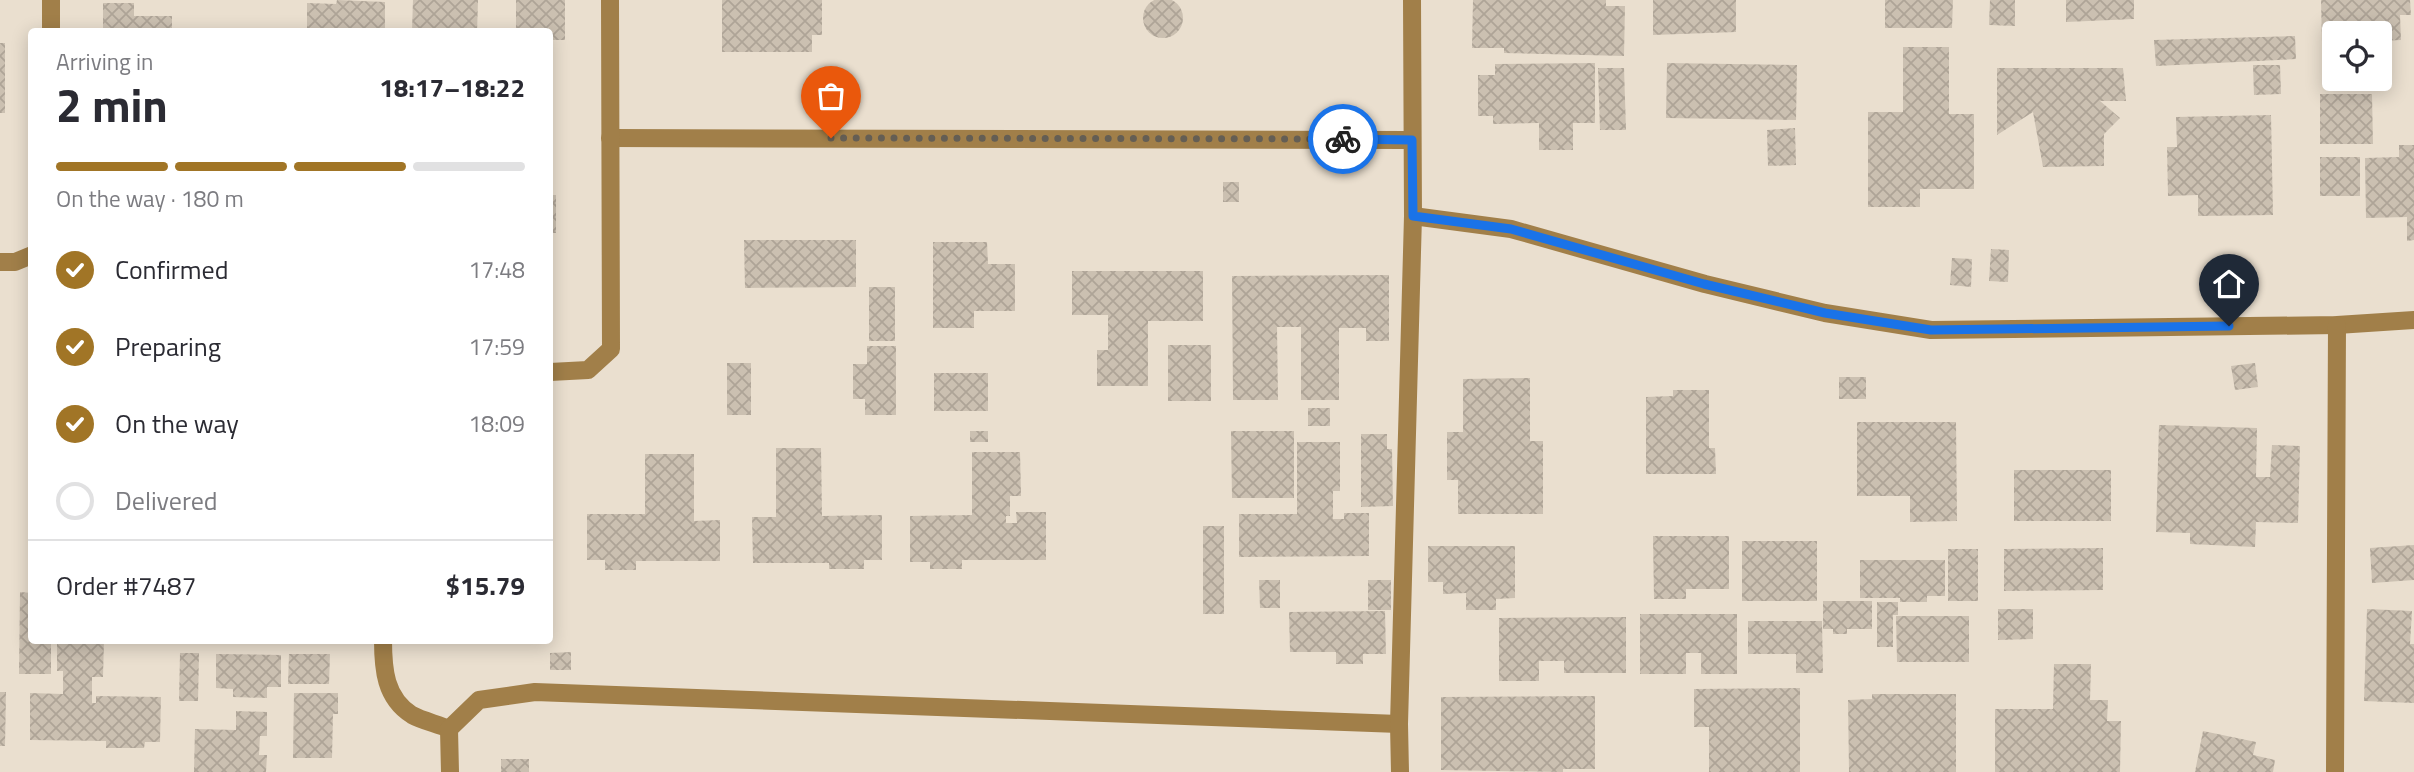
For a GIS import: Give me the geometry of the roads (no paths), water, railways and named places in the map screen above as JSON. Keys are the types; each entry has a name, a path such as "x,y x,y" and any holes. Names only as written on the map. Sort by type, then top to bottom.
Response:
{"street":[{"path":"51,0 51,28"},
{"path":"553,372 588,370 611,349 610,0"},
{"path":"1400,772 1399,724 1413,216 1412,0"},
{"path":"610,138 1412,140"},
{"path":"1413,216 1511,229 1704,284 1825,313 1931,330 2337,325 2414,320"},
{"path":"0,262 15,262 28,257"},
{"path":"2335,772 2337,325"},
{"path":"383,644 383,670 392,694 411,715 449,729"},
{"path":"450,772 449,729 480,700 535,692 1399,724"}]}
